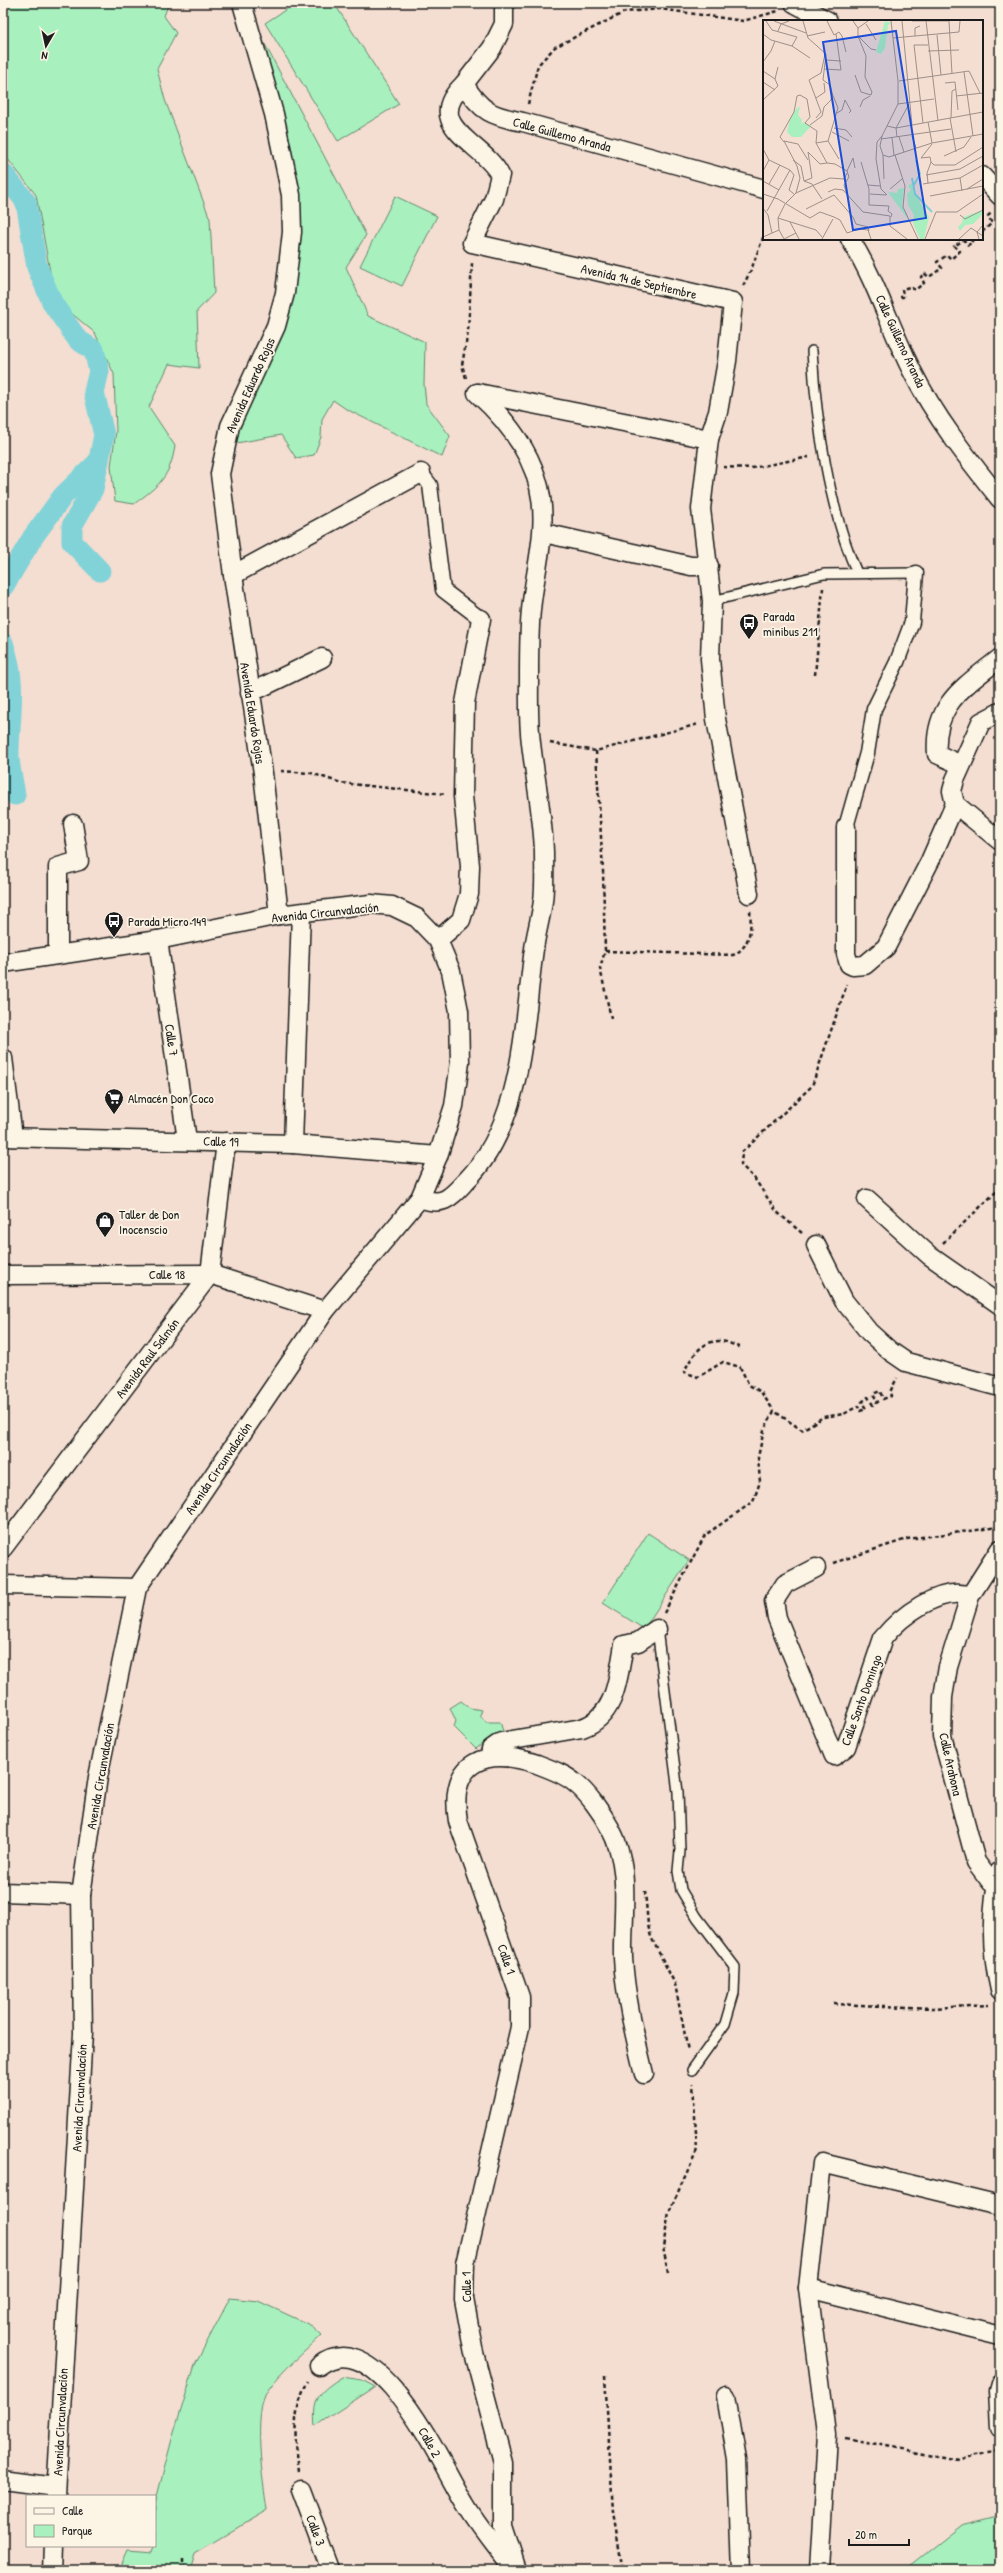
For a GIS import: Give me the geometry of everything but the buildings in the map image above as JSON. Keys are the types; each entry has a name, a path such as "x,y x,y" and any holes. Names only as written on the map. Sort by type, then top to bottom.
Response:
{"street":[{"name":"Avenida Eduardo Rojas","path":"242,3 274,114 292,195 292,232 285,293 276,326 239,403 224,445 220,474 262,773 279,915"},
{"path":"472,243 494,199 500,175 485,155 454,129 450,122 449,105 454,94 464,84 492,48 504,24 504,3"},
{"path":"795,3 826,20"},
{"name":"Calle Guillemo Aranda","path":"464,84 484,111 496,117 522,122 763,189"},
{"path":"983,178 998,202"},
{"name":"Calle Guillemo Aranda","path":"851,240 882,300 912,371 943,421 1000,499"},
{"name":"Avenida 14 de Septiembre","path":"472,243 733,302"},
{"path":"733,302 727,361 718,412 709,439 701,509 712,600 710,659 716,719 749,894"},
{"path":"477,393 709,439"},
{"path":"420,1198 433,1203 451,1198 474,1174 500,1131 513,1092 543,900 544,851 530,739 531,610 544,533 540,489 531,459 497,411 477,393"},
{"path":"233,575 422,472 430,485 443,590 481,619 465,703 463,796 470,866 467,905 461,920 438,940"},
{"path":"544,533 691,566 708,566"},
{"path":"916,573 912,622 897,662 874,710 867,753 846,828 846,961 853,966 865,965 886,947 930,861 955,804 952,791 961,766 981,722 1000,712"},
{"path":"250,693 322,658"},
{"path":"961,766 937,754 936,744 942,715 948,701 1000,658"},
{"path":"955,804 1000,841"},
{"path":"58,955 58,867 79,861 73,824"},
{"name":"Avenida Circunvalación","path":"3,964 158,940 279,915 371,904 392,906 417,918 438,940 451,971 459,1011 460,1062 454,1106 438,1156 420,1198 325,1311 137,1588 98,1777 81,1895 83,2033 56,2492"},
{"path":"293,1144 301,912"},
{"name":"Calle 7","path":"158,940 187,1140"},
{"path":"3,1058 8,1137"},
{"name":"Calle 19","path":"8,1137 187,1140 293,1144 438,1156"},
{"path":"210,1274 226,1142"},
{"path":"867,1199 930,1256 1000,1304"},
{"path":"816,1245 844,1301 869,1332 890,1352 906,1362 1000,1387"},
{"name":"Calle 18","path":"3,1276 210,1274 325,1311"},
{"name":"Avenida Raul Salmón","path":"3,1548 210,1274"},
{"name":"Calle Arahona","path":"998,1878 991,1882 976,1862 942,1736 944,1697 948,1668 970,1596 1000,1549"},
{"name":"Calle Santo Domingo","path":"816,1568 785,1584 774,1602 777,1618 786,1643 834,1756 846,1747 883,1638 893,1626 907,1614 931,1600 959,1594 970,1596"},
{"path":"3,1585 137,1588"},
{"path":"644,2074 630,2013 624,1959 624,1879 622,1855 610,1827 575,1783 552,1769 528,1761 491,1756 494,1746 501,1742 582,1728 594,1724 602,1716 615,1694 624,1645 638,1642 657,1629"},
{"name":"Calle 1","path":"491,1756 477,1761 465,1770 456,1805 458,1821 520,1997 520,2027 465,2264 464,2298 474,2353 503,2463 503,2527 517,2570"},
{"path":"997,1996 993,1934 998,1878"},
{"path":"3,1892 81,1895"},
{"path":"819,2570 827,2435 808,2288 822,2163 1000,2206"},
{"path":"808,2288 1000,2336"},
{"name":"Calle 2","path":"319,2366 330,2358 346,2356 368,2364 386,2380 419,2422 465,2506 513,2570"},
{"path":"999,2422 998,2389 1000,2382"},
{"path":"726,2396 738,2460 741,2570"},
{"path":"3,2480 56,2492"},
{"name":"Calle 3","path":"301,2490 331,2570"},
{"path":"53,2570 54,2547"}],"lane":[{"path":"812,351 815,399 837,520 857,573"},
{"path":"712,600 824,574 916,573"},
{"path":"657,1629 678,1792 680,1851 678,1871 680,1890 697,1917 735,1967 734,1993 725,2024 692,2070"}],"path":[{"path":"522,122 538,65 555,47 625,12 660,9 743,21 794,6 795,3"},
{"path":"983,231 992,223 988,216 998,202"},
{"path":"733,302 751,270 763,238"},
{"path":"882,300 904,297 902,289 910,287 915,290 924,283 921,277 924,273 929,277 942,268 937,262 947,255 951,259 960,251 954,246 964,240 968,245 973,242 971,240"},
{"path":"472,243 468,332 462,365 467,380 477,393"},
{"path":"719,466 752,468 826,454"},
{"path":"815,675 824,574"},
{"path":"530,739 596,751 716,719"},
{"path":"596,751 603,871 605,951 600,968 611,1018"},
{"path":"262,773 291,770 311,773 341,783 463,796"},
{"path":"605,951 734,955 745,947 752,925 749,894"},
{"path":"816,1245 777,1212 754,1178 741,1165 742,1152 812,1086 853,966"},
{"path":"930,1256 1000,1188"},
{"path":"740,1347 722,1341 709,1343 695,1352 684,1372 698,1377 722,1362 740,1367 749,1385 761,1392 774,1411 802,1430 823,1418 844,1414 858,1406 860,1411 866,1409 862,1402 868,1397 873,1405 878,1402 873,1394 880,1391 883,1400 891,1396 890,1392 906,1362"},
{"path":"657,1629 705,1535 753,1502 760,1482 758,1457 764,1430 774,1411"},
{"path":"816,1568 907,1539 1000,1527"},
{"path":"624,1879 633,1880 644,1889 648,1925 675,1984 692,2070 697,2150 668,2212 663,2247 668,2273"},
{"path":"833,2004 933,2008 986,2006 997,1996"},
{"path":"301,2490 295,2418 299,2400 319,2366"},
{"path":"604,2376 613,2512 623,2570"},
{"path":"827,2435 959,2460 976,2454 1000,2451"},
{"path":"182,2557 182,2570"}],"green space":[{"path":"3,3 169,3 164,16 176,33 157,69 165,100 210,219 214,293 197,311 199,368 169,364 149,407 175,446 170,466 162,480 150,492 134,504 115,501 111,466 116,431 114,374 95,333 64,307 51,277 36,195 3,153"},
{"path":"243,3 366,235 346,267 368,316 425,342 424,384 426,404 450,436 442,457 346,409 333,400 322,419 321,437 314,455 296,458 281,435 231,444 263,361 290,230"},
{"path":"296,3 334,3 399,104 338,141 265,23"},
{"path":"395,196 437,216 402,286 360,266"},
{"path":"648,1533 689,1560 644,1629 603,1603"},
{"path":"461,1701 470,1708 482,1710 480,1715 486,1722 500,1722 503,1731 489,1738 476,1749 454,1727 456,1721 450,1708"},
{"path":"230,2298 258,2301 312,2326 322,2335 273,2383 263,2401 260,2448 267,2510 195,2553 190,2570 119,2570 128,2550 152,2552 154,2547 156,2547 158,2534 156,2533 156,2500 172,2439 195,2365"},
{"path":"342,2377 362,2380 375,2387 315,2426 315,2408 319,2396 323,2391"},
{"path":"1000,2515 1000,2570 904,2570 961,2525"}],"waterway":[{"path":"3,173 26,202 37,267 53,304 78,340 94,350 99,371 94,392 104,435 93,489 72,526 72,542 100,571"},
{"path":"3,587 33,537 63,496 99,461"},
{"path":"3,643 10,671 12,696 9,755 15,795"}],"place":[{"name":"Parada minibus 211","path":"749,640"},
{"name":"Parada Micro 149","path":"114,938"},
{"name":"Almacén Don Coco","path":"114,1115"},
{"name":"Taller de Don Inocenscio","path":"105,1238"}]}
